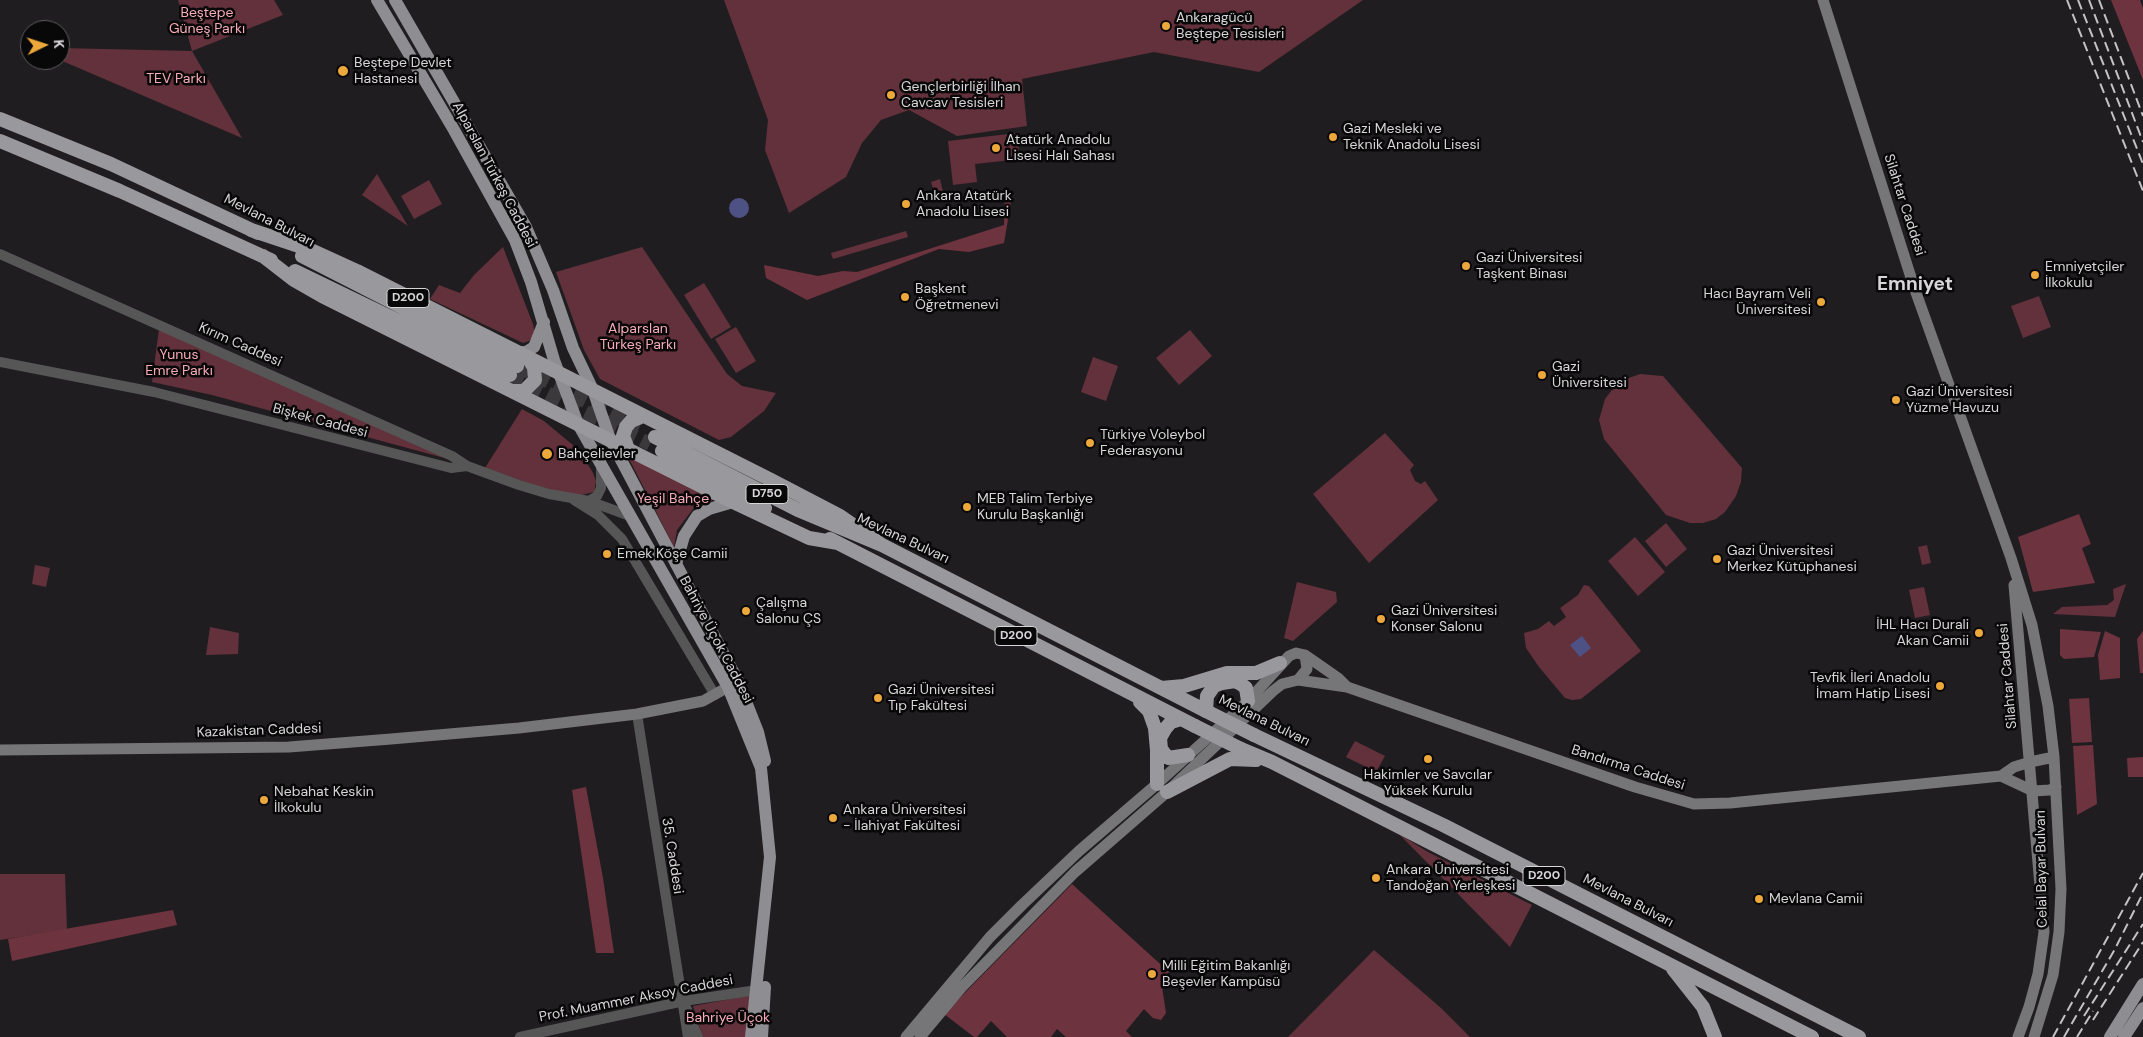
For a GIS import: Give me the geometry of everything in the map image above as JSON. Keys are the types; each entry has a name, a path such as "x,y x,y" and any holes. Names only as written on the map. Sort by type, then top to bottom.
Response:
{"highway":[{"name":"Mevlana Bulvarı","path":"0,119 111,164 251,230 517,363"},
{"name":"D200","path":"0,142 517,363 561,375 840,516 882,545"},
{"path":"263,256 294,280 322,296 733,502 809,538 838,544"},
{"path":"513,391 524,391 535,380 534,367 517,363"},
{"path":"628,449 623,436 626,427 631,421 643,416"},
{"name":"Mevlana Bulvarı","path":"652,441 798,510 882,545 1254,735 1443,824 1859,1037"},
{"name":"Mevlana Bulvarı","path":"652,441 772,512 1135,696 1241,749 1272,762 1812,1037"},
{"path":"1161,688 1184,686 1227,672 1256,673 1280,663"},
{"path":"1206,711 1207,696 1214,686 1222,683 1235,681 1241,684 1246,688 1248,700"},
{"path":"1135,696 1150,711 1162,788 1230,759 1272,762"},
{"path":"1181,719 1171,722 1165,729 1160,738 1161,749 1168,758 1188,755"},
{"path":"1670,964 1703,1007 1715,1037"}],"main road":[{"name":"Alparslan Türkeş Caddesi","path":"377,0 454,130 515,240 544,322 554,360 578,424"},
{"name":"Alparslan Türkeş Caddesi","path":"395,0 526,227 573,348 593,390 610,439"},
{"name":"Silahtar Caddesi","path":"1823,0 1914,287 2011,558 2032,625 2040,661 2054,757"},
{"path":"517,363 526,352 534,347 544,322"},
{"name":"Bahriye Üçok Caddesi","path":"578,424 630,516 732,683 761,768 770,857 751,1037"},
{"name":"Bahriye Üçok Caddesi","path":"610,439 676,564 732,683 758,732 768,772 774,858 762,1037"},
{"path":"676,564 684,536 697,516 709,509 733,502"},
{"path":"630,516 648,510"},
{"name":"Silahtar Caddesi","path":"2011,558 2033,791"},
{"path":"906,1037 984,944 1015,912 1079,851 1162,788 1203,757 1282,684 1298,680 1307,669 1305,655 1296,653 1280,663 1248,700 1188,755 1162,788 1075,872 950,999 920,1037"},
{"name":"Bandırma Caddesi","path":"1305,655 1338,678 1347,687"},
{"name":"Bandırma Caddesi","path":"1298,680 1347,687 1635,788 1694,804 1730,803 2001,776 2014,767 2054,757"},
{"name":"Kazakistan Caddesi","path":"0,750 289,747 519,728 637,714 703,701 732,683"},
{"path":"2001,776 2033,791 2050,790 2056,787 2054,757"},
{"name":"Celal Bayar Bulvarı","path":"2034,1037 2053,975 2059,932 2061,889 2056,787"},
{"name":"Celal Bayar Bulvarı","path":"2018,1037 2029,1008 2038,974 2044,932 2033,791"},
{"path":"2110,1037 2143,984"},
{"path":"2124,1037 2143,1008"}],"street":[{"name":"Kırım Caddesi","path":"0,254 444,452 467,466"},
{"name":"Bişkek Caddesi","path":"0,362 154,392 451,468 467,466 519,486 589,501 630,516"},
{"path":"589,501 597,496 601,488 601,463"},
{"path":"570,498 598,515 622,539 715,695"},
{"name":"35. Caddesi","path":"637,714 655,841 684,1002"},
{"name":"Prof. Muammer Aksoy Caddesi","path":"520,1037 684,1002 757,990"},
{"path":"684,1002 688,1037"},
{"path":"684,1002 698,1037"}],"green space":[{"name":"Beştepe Güneş Parkı","path":"178,0 274,0 283,15 192,51"},
{"name":"Gençlerbirliği İlhan Cavcav Tesisleri","path":"724,0 1363,0 1259,72 1154,52 1022,79 1027,126 957,136 909,110 881,120 862,143 846,177 789,213 765,150 768,120"},
{"name":"TEV Parkı","path":"70,48 192,51 242,138 70,64"},
{"path":"1017,133 1020,159 975,164 977,182 953,185 948,141"},
{"path":"377,174 408,226 362,195"},
{"path":"940,179 943,192 935,195 931,182"},
{"path":"429,180 442,204 414,219 401,196"},
{"path":"906,231 908,237 833,259 831,253"},
{"path":"503,247 533,324 535,334 529,341 523,343 430,299 439,285 460,293 474,275"},
{"name":"Alparslan Türkeş Parkı","path":"642,247 727,374 742,386 776,393 764,411 731,437 719,440 600,379 584,350 556,272"},
{"path":"704,283 731,327 711,339 684,295"},
{"path":"2039,296 2051,327 2023,338 2011,306"},
{"path":"736,327 756,361 736,373 715,339"},
{"name":"Yunus Emre Parkı","path":"159,329 448,459 212,395 152,382"},
{"path":"1190,330 1212,356 1179,385 1156,358"},
{"path":"1093,357 1118,366 1106,401 1081,392"},
{"path":"1640,374 1663,376 1742,468 1741,482 1736,496 1725,512 1716,519 1703,523 1690,523 1666,515 1604,439 1599,420 1605,399 1618,382"},
{"path":"522,409 544,421 580,451 596,481 594,492 577,496 537,486 485,468"},
{"path":"1385,433 1414,465 1410,470 1415,481 1421,484 1425,481 1438,500 1369,563 1313,494"},
{"name":"Yeşil Bahçe","path":"626,453 717,495 708,505 696,505 677,530 674,547"},
{"path":"1666,523 1687,549 1666,567 1645,541"},
{"path":"1635,537 1665,572 1638,596 1608,561"},
{"path":"1927,545 1931,563 1922,565 1918,547"},
{"path":"35,565 50,568 46,587 32,584"},
{"path":"1297,582 1336,592 1337,602 1293,641 1284,638"},
{"path":"2126,584 2115,617 2053,614 2062,607 2107,605 2114,600 2113,589"},
{"path":"1584,585 1589,586 1641,651 1581,699 1572,700 1565,698 1539,667 1526,648 1524,633 1538,629 1549,621 1554,626 1566,617 1560,608 1578,595"},
{"path":"1924,587 1930,615 1915,618 1909,590"},
{"path":"210,627 239,633 238,654 206,655"},
{"path":"1355,741 1385,756 1376,772 1346,757"},
{"path":"1399,834 1428,852 1532,905 1510,947"},
{"path":"0,874 65,874 67,930 0,940"},
{"path":"1374,950 1441,1008 1470,1037 1288,1037"},
{"name":"Bahriye Üçok","path":"752,995 748,1037 703,1037 693,1006"}],"shaded area":[{"path":"2111,0 2140,0 2143,8 2143,80"},
{"path":"1005,196 1012,196 1004,243 969,252 939,249 807,300 766,278 764,265 818,276 843,271 857,272 1004,225"},
{"path":"2079,514 2091,544 2082,548 2095,583 2033,592 2018,537"},
{"path":"2060,629 2101,632 2094,657 2064,659 2060,655"},
{"path":"2105,631 2120,638 2120,678 2100,680 2098,655"},
{"path":"2143,631 2143,673 2140,673 2137,639"},
{"path":"2089,698 2092,742 2072,743 2069,699"},
{"path":"2093,745 2097,804 2077,815 2073,746"},
{"path":"2143,757 2143,777 2128,777 2127,758"},
{"path":"586,787 603,878 614,953 596,953 572,790"},
{"path":"1072,884 1169,972 1161,980 1166,1013 1161,1020 1153,1018 1144,1009 1126,1031 1132,1037 1066,1037 1057,1029 1051,1037 1007,1037 991,1021 977,1037 974,1037 944,1014"},
{"path":"173,910 177,925 12,961 8,939"}],"water":[{"path":"739,198 746,201 749,208 746,215 739,218 732,215 729,208 732,201"},
{"path":"1582,636 1591,648 1580,657 1570,645"}],"tunnel":[{"path":"517,366 639,428"},
{"path":"510,375 650,444"}],"railway":[{"path":"2067,0 2143,191"},
{"path":"2078,0 2143,164"},
{"path":"2089,0 2143,142"},
{"path":"2099,0 2143,116"},
{"path":"2053,1037 2143,873"},
{"path":"2064,1037 2115,949 2143,893"},
{"path":"2084,1016 2143,924"},
{"path":"2093,1020 2143,942"},
{"path":"2077,1037 2093,1011"}],"place":[{"name":"Ankaragücü Beştepe Tesisleri","path":"1166,26"},
{"name":"Beştepe Devlet Hastanesi","path":"343,71"},
{"name":"Gençlerbirliği İlhan Cavcav Tesisleri","path":"891,95"},
{"name":"Gazi Mesleki ve Teknik Anadolu Lisesi","path":"1333,137"},
{"name":"Atatürk Anadolu Lisesi Halı Sahası","path":"996,148"},
{"name":"Ankara Atatürk Anadolu Lisesi","path":"906,204"},
{"name":"Gazi Üniversitesi Taşkent Binası","path":"1466,266"},
{"name":"Emniyetçiler İlkokulu","path":"2035,275"},
{"name":"Başkent Öğretmenevi","path":"905,297"},
{"name":"Hacı Bayram Veli Üniversitesi","path":"1821,302"},
{"name":"Gazi Üniversitesi","path":"1542,375"},
{"name":"Gazi Üniversitesi Yüzme Havuzu","path":"1896,400"},
{"name":"Türkiye Voleybol Federasyonu","path":"1090,443"},
{"name":"Bahçelievler","path":"547,454"},
{"name":"MEB Talim Terbiye Kurulu Başkanlığı","path":"967,507"},
{"name":"Emek Köşe Camii","path":"607,554"},
{"name":"Gazi Üniversitesi Merkez Kütüphanesi","path":"1717,559"},
{"name":"Çalışma Salonu ÇS","path":"746,611"},
{"name":"Gazi Üniversitesi Konser Salonu","path":"1381,619"},
{"name":"İHL Hacı Durali Akan Camii","path":"1979,633"},
{"name":"Tevfik İleri Anadolu İmam Hatip Lisesi","path":"1940,686"},
{"name":"Gazi Üniversitesi Tıp Fakültesi","path":"878,698"},
{"name":"Hakimler ve Savcılar Yüksek Kurulu","path":"1428,759"},
{"name":"Nebahat Keskin İlkokulu","path":"264,800"},
{"name":"Ankara Üniversitesi - İlahiyat Fakültesi","path":"833,818"},
{"name":"Ankara Üniversitesi Tandoğan Yerleşkesi","path":"1376,878"},
{"name":"Mevlana Camii","path":"1759,899"},
{"name":"Milli Eğitim Bakanlığı Beşevler Kampüsü","path":"1152,974"}],"district":[{"name":"Emniyet","path":"1915,285"}]}
